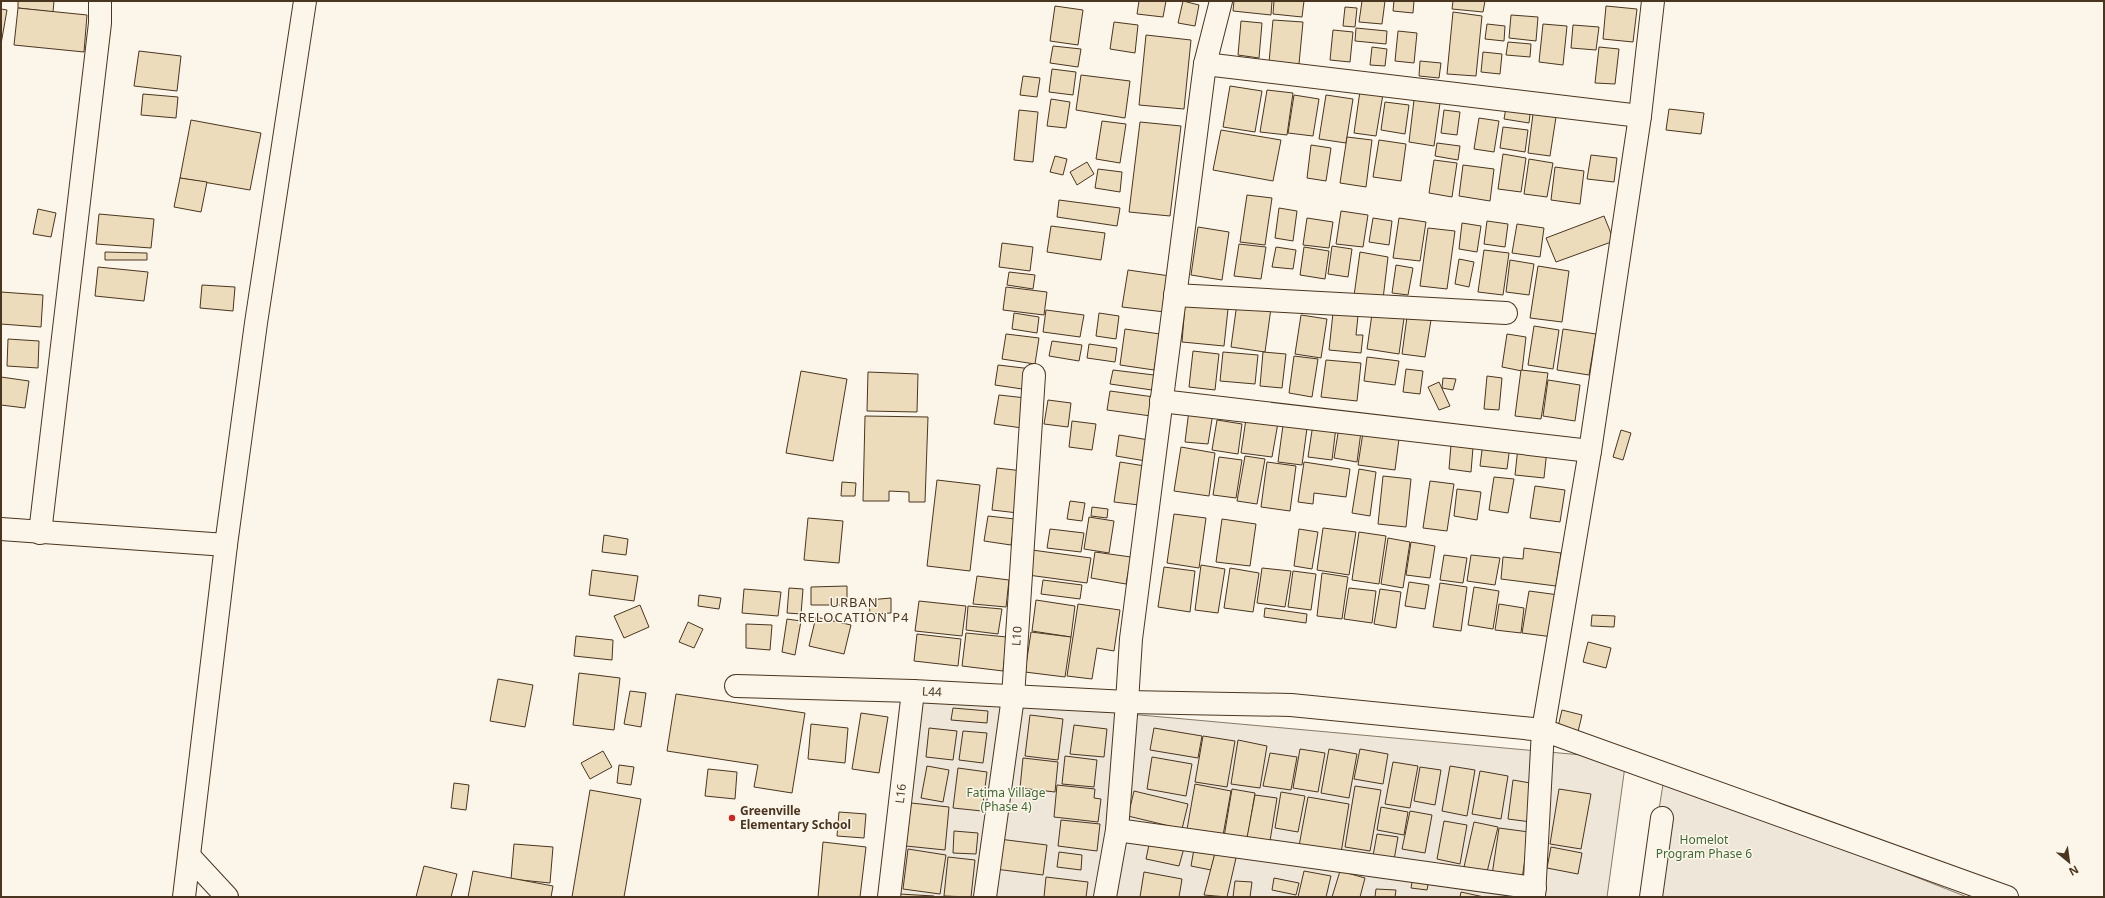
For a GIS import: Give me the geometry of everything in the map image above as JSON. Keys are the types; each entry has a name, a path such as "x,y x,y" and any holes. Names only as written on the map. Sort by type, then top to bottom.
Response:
{"street":[{"path":"40,533 100,30 100,1"},
{"path":"184,897 226,545 256,323 305,1"},
{"path":"1105,897 1117,830 1131,639 1161,401 1205,64 1221,1"},
{"path":"1117,830 1534,892 1543,730 1590,452 1640,116 1653,1"},
{"path":"1205,64 1640,116"},
{"path":"1175,295 1506,313"},
{"name":"L10","path":"985,897 1013,697 1034,374"},
{"path":"1161,401 1590,452"},
{"path":"1,530 226,545"},
{"name":"L44","path":"736,686 913,691 1127,702 1291,705 1543,730 2007,897"},
{"name":"L16","path":"889,897 913,691"},
{"path":"1651,897 1662,818"},
{"path":"189,856 228,897"}],"green space":[{"name":"Fatima Village (Phase 4)","path":"919,695 1626,759 1607,897 897,897"},
{"name":"Homelot Program Phase 6","path":"1664,778 1967,897 1645,897"}],"building":[{"path":"18,1 54,1 53,12 18,8"},
{"path":"1139,1 1166,1 1163,17 1137,14"},
{"path":"1183,1 1199,5 1195,26 1178,23"},
{"path":"1234,1 1272,1 1271,15 1233,11"},
{"path":"1274,1 1304,1 1302,17 1273,14"},
{"path":"1362,1 1385,1 1382,24 1359,22"},
{"path":"1394,1 1414,1 1413,13 1393,11"},
{"path":"1453,1 1485,1 1483,12 1452,9"},
{"path":"1055,6 1083,10 1078,45 1050,41"},
{"path":"1606,6 1637,9 1633,42 1603,39"},
{"path":"1345,7 1357,8 1355,27 1343,26"},
{"path":"18,8 87,15 84,52 14,45"},
{"path":"1,9 7,10 1,44"},
{"path":"1453,12 1482,16 1476,76 1447,74"},
{"path":"1511,15 1538,17 1536,41 1509,38"},
{"path":"1273,20 1303,22 1299,64 1269,62"},
{"path":"1241,21 1262,23 1259,58 1238,55"},
{"path":"1114,22 1138,25 1135,53 1110,49"},
{"path":"1487,24 1505,26 1504,41 1485,39"},
{"path":"1543,24 1567,26 1563,65 1539,62"},
{"path":"1573,25 1599,27 1596,50 1571,48"},
{"path":"1356,28 1387,31 1386,44 1355,41"},
{"path":"1333,30 1353,32 1350,62 1330,60"},
{"path":"1398,31 1417,33 1414,63 1395,61"},
{"path":"1146,35 1191,40 1184,109 1139,105"},
{"path":"1508,42 1531,44 1530,57 1506,55"},
{"path":"1053,46 1081,49 1078,67 1050,63"},
{"path":"1372,47 1387,49 1385,66 1370,65"},
{"path":"1599,47 1619,49 1615,84 1595,83"},
{"path":"139,51 181,56 177,91 134,86"},
{"path":"1483,52 1502,54 1500,74 1481,72"},
{"path":"1420,61 1441,63 1439,78 1419,76"},
{"path":"1052,69 1076,72 1073,95 1049,92"},
{"path":"1081,75 1130,81 1125,118 1076,110"},
{"path":"1023,76 1040,78 1037,97 1020,95"},
{"path":"1230,86 1262,91 1255,132 1223,127"},
{"path":"1267,90 1293,93 1287,135 1260,132"},
{"path":"1360,91 1383,94 1376,136 1354,133"},
{"path":"143,94 178,97 176,118 141,115"},
{"path":"1294,95 1319,99 1313,136 1288,133"},
{"path":"1326,95 1353,99 1346,143 1319,139"},
{"path":"1051,99 1070,102 1066,128 1047,126"},
{"path":"1414,100 1440,103 1434,146 1409,142"},
{"path":"1385,102 1409,105 1405,134 1381,130"},
{"path":"1507,102 1531,106 1529,123 1504,119"},
{"path":"1669,109 1704,113 1701,134 1666,130"},
{"path":"1019,110 1038,112 1033,162 1014,160"},
{"path":"1444,110 1460,112 1457,135 1441,133"},
{"path":"1533,114 1556,117 1550,156 1528,153"},
{"path":"1479,118 1499,121 1494,152 1474,149"},
{"path":"191,120 261,133 250,190 180,178"},
{"path":"1102,121 1126,124 1120,163 1096,159"},
{"path":"1140,122 1181,126 1170,216 1129,212"},
{"path":"1503,127 1528,130 1525,152 1500,148"},
{"path":"1221,130 1281,140 1273,181 1213,170"},
{"path":"1347,137 1372,140 1366,187 1340,183"},
{"path":"1379,140 1406,144 1401,181 1373,177"},
{"path":"1437,143 1460,146 1458,160 1435,156"},
{"path":"1311,145 1331,148 1326,181 1307,178"},
{"path":"1503,154 1526,158 1521,192 1498,189"},
{"path":"1591,155 1617,158 1614,182 1587,179"},
{"path":"1055,156 1067,159 1063,175 1050,172"},
{"path":"1529,159 1553,163 1547,197 1524,194"},
{"path":"1434,160 1457,163 1452,197 1429,193"},
{"path":"1087,162 1094,174 1077,185 1070,172"},
{"path":"1463,165 1494,169 1490,201 1459,196"},
{"path":"1555,167 1584,171 1580,204 1551,200"},
{"path":"1098,169 1122,172 1120,192 1095,188"},
{"path":"180,178 207,182 201,212 174,207"},
{"path":"1247,195 1272,198 1265,245 1240,242"},
{"path":"1059,200 1120,208 1117,226 1057,217"},
{"path":"1279,208 1297,211 1293,241 1275,238"},
{"path":"38,209 56,213 51,237 33,234"},
{"path":"1341,211 1368,215 1363,247 1336,244"},
{"path":"99,214 154,219 151,248 96,244"},
{"path":"1604,216 1614,241 1556,262 1546,238"},
{"path":"1307,218 1333,222 1329,248 1303,245"},
{"path":"1373,218 1392,221 1389,245 1369,242"},
{"path":"1399,218 1426,222 1420,261 1393,258"},
{"path":"1487,221 1508,224 1505,247 1484,244"},
{"path":"1462,223 1481,226 1477,252 1459,249"},
{"path":"1517,224 1544,228 1540,257 1512,253"},
{"path":"1051,226 1105,233 1101,260 1047,252"},
{"path":"1198,227 1229,232 1222,280 1191,275"},
{"path":"1428,228 1455,231 1447,289 1420,286"},
{"path":"1002,243 1033,247 1030,271 999,267"},
{"path":"1239,244 1266,247 1261,279 1234,276"},
{"path":"1332,246 1352,249 1348,277 1328,274"},
{"path":"1276,247 1296,250 1293,269 1272,267"},
{"path":"1304,247 1329,251 1325,279 1300,275"},
{"path":"1484,250 1509,253 1503,295 1478,292"},
{"path":"105,252 147,253 147,260 105,260"},
{"path":"1360,252 1388,257 1383,299 1354,296"},
{"path":"1459,259 1474,262 1469,287 1455,284"},
{"path":"1510,260 1534,264 1529,295 1506,292"},
{"path":"1396,265 1413,268 1408,295 1392,293"},
{"path":"1538,266 1569,271 1562,322 1530,318"},
{"path":"98,267 148,272 144,301 95,296"},
{"path":"1128,270 1170,276 1165,312 1122,307"},
{"path":"1009,272 1035,275 1033,289 1007,285"},
{"path":"202,285 235,287 233,311 200,308"},
{"path":"1006,287 1047,292 1044,315 1003,310"},
{"path":"1,292 43,295 41,327 1,324"},
{"path":"1237,303 1271,308 1265,352 1231,347"},
{"path":"1185,305 1228,309 1224,346 1182,342"},
{"path":"1046,310 1084,315 1080,337 1043,332"},
{"path":"1014,313 1039,317 1037,333 1012,329"},
{"path":"1099,313 1119,316 1116,339 1096,336"},
{"path":"1333,313 1358,316 1356,335 1363,335 1361,353 1329,350"},
{"path":"1372,314 1404,318 1399,354 1367,349"},
{"path":"1301,315 1327,319 1321,358 1295,354"},
{"path":"1407,317 1431,320 1425,357 1402,354"},
{"path":"1534,326 1559,330 1553,369 1528,365"},
{"path":"1125,329 1160,334 1154,370 1120,365"},
{"path":"1563,329 1596,334 1589,375 1557,370"},
{"path":"1006,334 1039,338 1035,364 1002,359"},
{"path":"1507,334 1526,337 1522,371 1502,367"},
{"path":"8,339 39,341 38,368 7,366"},
{"path":"1052,341 1082,345 1079,361 1049,356"},
{"path":"1089,344 1117,348 1115,362 1087,358"},
{"path":"1193,351 1219,354 1215,390 1189,387"},
{"path":"1223,352 1258,355 1255,384 1220,381"},
{"path":"1263,352 1286,354 1282,388 1260,386"},
{"path":"1294,356 1318,359 1312,397 1289,393"},
{"path":"1367,357 1399,361 1395,385 1364,381"},
{"path":"1326,360 1361,363 1357,401 1321,397"},
{"path":"998,365 1032,369 1029,390 995,385"},
{"path":"1406,369 1423,371 1420,394 1403,392"},
{"path":"1113,370 1154,375 1152,390 1110,384"},
{"path":"1521,370 1548,373 1541,419 1515,416"},
{"path":"801,371 847,379 833,461 786,453"},
{"path":"868,372 918,374 917,412 867,411"},
{"path":"1487,376 1502,378 1499,410 1484,409"},
{"path":"1,377 29,381 25,408 1,405"},
{"path":"1443,378 1456,379 1453,390 1442,388"},
{"path":"1548,380 1580,385 1575,421 1543,416"},
{"path":"1439,382 1450,406 1439,410 1428,387"},
{"path":"1110,391 1154,397 1151,416 1107,410"},
{"path":"999,395 1026,398 1022,428 994,424"},
{"path":"1048,400 1071,403 1068,427 1044,424"},
{"path":"1189,410 1213,413 1208,444 1185,442"},
{"path":"1247,412 1279,417 1272,457 1241,453"},
{"path":"865,416 928,417 925,502 909,502 909,492 889,491 889,501 863,501"},
{"path":"1284,418 1308,421 1302,465 1278,462"},
{"path":"1217,420 1242,424 1238,454 1212,450"},
{"path":"1072,421 1096,424 1092,450 1069,447"},
{"path":"1340,421 1362,424 1357,462 1334,458"},
{"path":"1313,424 1336,427 1332,460 1308,457"},
{"path":"1364,426 1400,431 1395,470 1358,465"},
{"path":"1621,430 1631,433 1623,460 1613,457"},
{"path":"1452,433 1474,435 1471,472 1449,469"},
{"path":"1484,434 1511,438 1507,469 1480,466"},
{"path":"1119,435 1149,440 1146,461 1116,456"},
{"path":"1519,438 1548,440 1544,478 1515,475"},
{"path":"1181,447 1215,453 1209,496 1174,491"},
{"path":"1245,456 1265,459 1257,504 1237,501"},
{"path":"1219,457 1242,460 1236,498 1213,495"},
{"path":"1120,462 1145,466 1139,505 1114,502"},
{"path":"1267,462 1296,466 1290,511 1261,507"},
{"path":"1304,462 1350,469 1346,497 1314,493 1313,504 1298,502"},
{"path":"997,468 1023,471 1018,513 992,510"},
{"path":"1359,469 1376,472 1370,516 1352,513"},
{"path":"1383,476 1411,479 1406,527 1378,524"},
{"path":"1494,477 1514,479 1508,513 1489,510"},
{"path":"937,480 980,485 970,571 927,566"},
{"path":"1430,481 1454,484 1447,531 1423,528"},
{"path":"842,482 856,483 855,496 841,496"},
{"path":"1535,486 1565,490 1560,522 1530,518"},
{"path":"1457,489 1481,492 1477,520 1454,516"},
{"path":"1070,501 1085,503 1082,521 1067,519"},
{"path":"1092,507 1108,509 1107,518 1091,516"},
{"path":"1174,514 1206,518 1199,568 1167,563"},
{"path":"988,516 1015,519 1011,545 984,541"},
{"path":"1089,517 1114,521 1109,553 1084,549"},
{"path":"808,518 843,521 839,563 804,560"},
{"path":"1222,519 1256,524 1250,566 1216,562"},
{"path":"1323,528 1356,532 1349,575 1317,570"},
{"path":"1050,529 1084,533 1081,552 1047,548"},
{"path":"1299,529 1318,532 1312,569 1294,566"},
{"path":"1359,532 1386,536 1379,584 1352,580"},
{"path":"604,535 628,539 626,555 602,552"},
{"path":"1388,538 1410,542 1403,588 1381,584"},
{"path":"1411,542 1435,546 1430,578 1406,575"},
{"path":"1524,548 1561,553 1556,586 1501,579 1503,557 1523,559"},
{"path":"1032,550 1091,558 1087,583 1028,575"},
{"path":"1095,552 1131,557 1126,584 1091,578"},
{"path":"1444,555 1467,558 1463,583 1440,580"},
{"path":"1471,555 1500,558 1495,585 1467,581"},
{"path":"1201,565 1225,569 1218,613 1195,610"},
{"path":"1164,567 1195,571 1190,612 1158,607"},
{"path":"1230,568 1259,573 1253,612 1224,608"},
{"path":"1262,568 1291,571 1285,607 1257,603"},
{"path":"592,570 638,576 634,601 589,595"},
{"path":"1293,571 1316,574 1311,610 1288,607"},
{"path":"1322,573 1348,577 1342,619 1317,616"},
{"path":"977,576 1009,580 1006,607 973,604"},
{"path":"1043,580 1082,585 1080,599 1041,594"},
{"path":"1409,582 1429,585 1425,609 1405,606"},
{"path":"1440,583 1467,587 1461,631 1433,627"},
{"path":"847,586 847,605 811,605 811,587"},
{"path":"1474,587 1499,591 1493,629 1468,625"},
{"path":"789,588 803,589 801,614 787,613"},
{"path":"1349,588 1376,591 1372,623 1344,619"},
{"path":"744,589 781,592 778,616 742,613"},
{"path":"1380,589 1401,592 1396,628 1374,624"},
{"path":"1529,591 1559,595 1553,637 1522,633"},
{"path":"699,595 721,598 719,609 698,606"},
{"path":"891,598 891,613 870,614 869,600"},
{"path":"1036,600 1075,606 1071,637 1032,631"},
{"path":"919,601 966,606 962,636 915,631"},
{"path":"1078,604 1120,610 1114,651 1097,648 1092,679 1067,676"},
{"path":"1499,604 1524,608 1521,633 1495,630"},
{"path":"640,605 649,627 624,638 614,616"},
{"path":"968,606 1002,609 998,634 966,630"},
{"path":"1265,608 1307,614 1306,623 1264,617"},
{"path":"1592,615 1615,616 1614,627 1591,626"},
{"path":"816,617 851,625 844,654 809,646"},
{"path":"787,619 801,621 795,655 782,652"},
{"path":"688,622 703,629 694,648 679,642"},
{"path":"746,624 772,625 770,650 746,648"},
{"path":"1031,632 1071,637 1065,677 1025,672"},
{"path":"966,633 1007,637 1003,671 962,666"},
{"path":"917,634 961,639 958,666 914,661"},
{"path":"576,636 613,640 612,660 574,656"},
{"path":"1588,642 1611,648 1606,668 1583,662"},
{"path":"579,673 620,678 614,730 573,725"},
{"path":"498,679 533,685 525,727 490,721"},
{"path":"630,691 646,693 641,727 624,724"},
{"path":"676,694 805,713 792,793 754,787 758,765 667,751"},
{"path":"953,708 988,711 987,723 951,720"},
{"path":"1562,710 1582,715 1576,740 1556,735"},
{"path":"861,713 888,717 879,773 852,769"},
{"path":"1030,715 1063,719 1058,760 1025,756"},
{"path":"811,724 848,728 845,763 808,759"},
{"path":"1074,725 1107,729 1104,757 1070,754"},
{"path":"929,728 957,731 953,760 926,757"},
{"path":"1154,728 1202,736 1198,758 1150,750"},
{"path":"963,731 987,733 983,763 959,760"},
{"path":"1203,736 1235,741 1227,787 1195,782"},
{"path":"1238,740 1267,746 1260,788 1231,784"},
{"path":"1300,749 1325,753 1318,792 1293,788"},
{"path":"1329,749 1357,754 1349,798 1321,793"},
{"path":"1360,749 1388,754 1383,784 1354,779"},
{"path":"603,751 612,767 590,779 581,763"},
{"path":"1270,753 1297,757 1291,790 1263,786"},
{"path":"1065,756 1097,760 1094,787 1062,784"},
{"path":"1152,757 1192,764 1186,796 1147,789"},
{"path":"1023,758 1058,762 1055,792 1020,788"},
{"path":"1393,762 1418,766 1410,808 1385,804"},
{"path":"619,765 634,767 631,785 617,783"},
{"path":"927,766 949,770 943,802 921,798"},
{"path":"1450,766 1475,770 1467,816 1442,811"},
{"path":"1420,767 1441,770 1435,805 1414,801"},
{"path":"958,768 987,772 982,811 953,808"},
{"path":"708,769 737,772 735,799 705,796"},
{"path":"1480,771 1508,776 1501,819 1472,814"},
{"path":"1513,780 1536,784 1531,822 1508,819"},
{"path":"454,783 469,785 466,810 451,808"},
{"path":"1195,784 1231,791 1222,841 1186,835"},
{"path":"1057,785 1095,789 1094,798 1101,799 1098,822 1054,817"},
{"path":"1355,786 1381,790 1370,851 1345,847"},
{"path":"1232,789 1255,793 1247,841 1224,837"},
{"path":"1559,789 1591,794 1581,849 1550,844"},
{"path":"590,790 641,799 624,897 572,897"},
{"path":"1134,791 1188,804 1182,829 1128,816"},
{"path":"1281,792 1305,796 1298,832 1275,828"},
{"path":"1255,795 1277,798 1269,847 1246,843"},
{"path":"1308,797 1349,804 1341,853 1299,846"},
{"path":"911,803 949,807 945,850 906,846"},
{"path":"1381,807 1408,812 1404,835 1377,830"},
{"path":"1410,811 1432,815 1425,853 1402,849"},
{"path":"839,812 866,814 864,838 837,836"},
{"path":"1061,820 1100,824 1097,851 1058,846"},
{"path":"1444,821 1467,825 1460,864 1437,859"},
{"path":"1474,822 1498,827 1487,872 1464,867"},
{"path":"1499,828 1529,832 1522,879 1492,875"},
{"path":"954,831 978,833 976,854 953,853"},
{"path":"1377,834 1398,837 1394,860 1373,856"},
{"path":"991,838 1047,845 1043,875 987,868"},
{"path":"1150,840 1184,848 1179,866 1146,859"},
{"path":"823,842 866,847 860,897 818,897"},
{"path":"514,844 553,847 550,883 511,879"},
{"path":"1551,847 1582,853 1578,874 1547,868"},
{"path":"908,849 946,855 940,894 903,889"},
{"path":"1194,849 1215,854 1211,870 1191,866"},
{"path":"1059,852 1082,855 1081,870 1057,867"},
{"path":"1215,853 1236,858 1227,897 1204,895"},
{"path":"948,857 975,860 971,897 944,896"},
{"path":"424,866 457,874 451,897 416,897"},
{"path":"473,871 553,886 551,897 468,897"},
{"path":"1304,871 1331,876 1326,897 1298,897"},
{"path":"1340,871 1365,878 1360,897 1332,897"},
{"path":"1144,872 1182,879 1179,897 1140,897"},
{"path":"1046,877 1088,882 1086,897 1044,897"},
{"path":"1413,877 1429,880 1427,890 1411,888"},
{"path":"1274,878 1299,883 1296,895 1272,890"},
{"path":"1235,881 1252,882 1250,897 1233,897"},
{"path":"1376,889 1396,890 1395,897 1375,897"},
{"path":"1461,892 1484,897 1460,897"},
{"path":"899,894 934,896 934,897 899,897"}],"place":[{"name":"Greenville Elementary School","path":"732,818"}],"district":[{"name":"URBAN RELOCATION P4","path":"854,610"}]}
